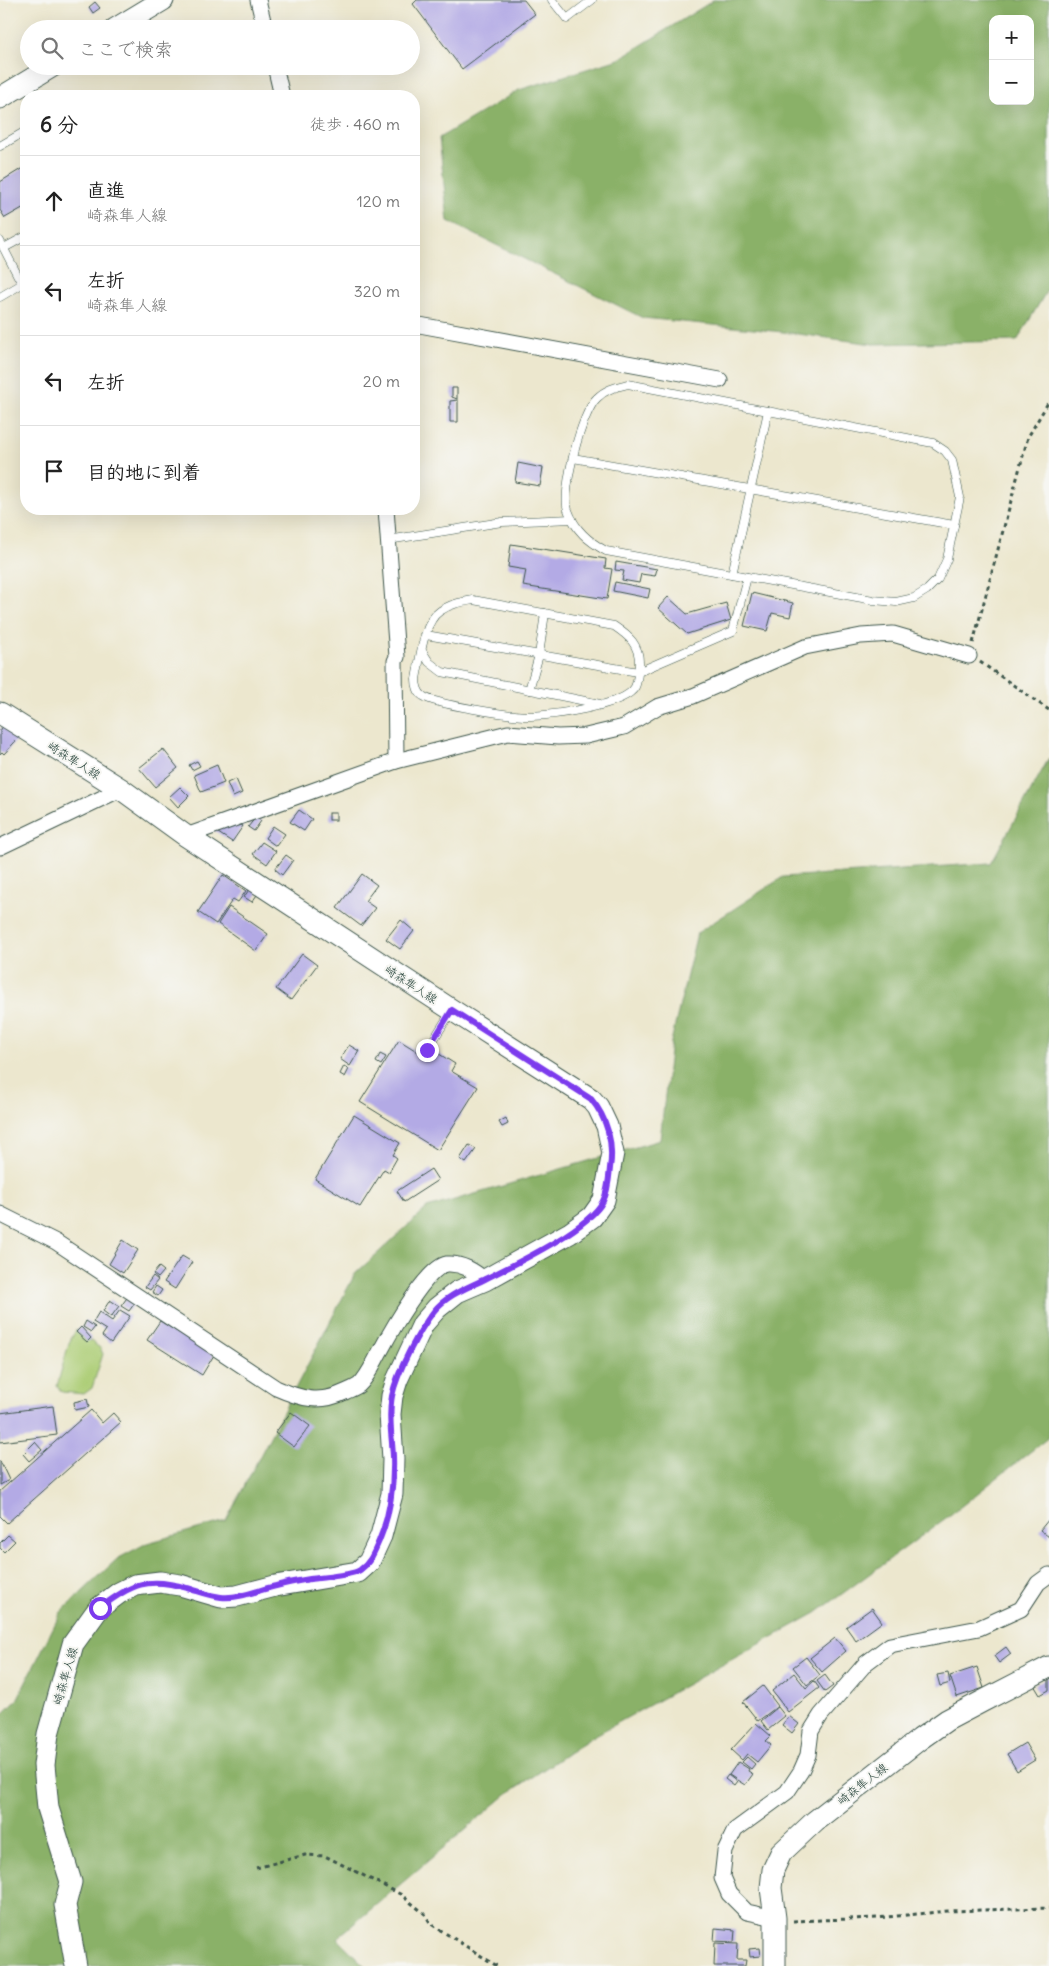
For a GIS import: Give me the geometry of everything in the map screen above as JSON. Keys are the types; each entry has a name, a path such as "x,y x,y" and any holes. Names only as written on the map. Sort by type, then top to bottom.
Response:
{"main road":[{"path":"130,20 163,0"},
{"path":"0,98 38,75"},
{"name":"崎森隼人線","path":"0,713 121,789 186,836 591,1099 598,1107 607,1126 613,1153 604,1200 592,1217 570,1233 485,1280 458,1292 437,1308 423,1324 397,1380 392,1396 390,1414 393,1459 392,1494 381,1536 369,1562 358,1572 275,1586 237,1596 221,1597 180,1585 160,1582 135,1585 119,1593 100,1608 74,1644 48,1734 44,1765 48,1808 71,1882 65,1905 76,1966"},
{"name":"崎森隼人線","path":"775,1966 775,1918 771,1888 773,1870 781,1852 837,1804 934,1730 983,1700 1049,1667"}],"street":[{"path":"258,0 263,20"},
{"path":"277,75 281,90"},
{"path":"420,325 720,380"},
{"path":"386,515 397,657 396,761"},
{"path":"186,836 396,761 508,733 558,737 586,736 624,727 657,707 693,696 805,647 861,636 893,634 969,656"},
{"path":"0,846 121,789"},
{"path":"0,1214 56,1242 257,1376 276,1388 297,1397 314,1399 332,1398 359,1385 393,1328 429,1276 445,1264 457,1264 470,1269 485,1280"},
{"path":"775,1918 747,1912 729,1894 722,1878 725,1851 735,1830 787,1792 805,1763 812,1731 821,1715 866,1663 890,1645 979,1628 1021,1609 1038,1583 1049,1575"}],"lane":[{"path":"552,0 567,19 592,0"},
{"path":"0,146 20,134"},
{"path":"20,238 2,245 20,280"},
{"path":"0,296 20,285"},
{"path":"628,384 933,443 945,451 952,460 960,497 947,559 938,579 927,590 914,598 896,602 873,600 606,551 589,541 576,527 567,508 566,494 573,458 588,409 596,398 610,388 628,384"},
{"path":"732,574 768,411"},
{"path":"573,458 954,525"},
{"path":"388,540 502,522 572,519"},
{"path":"426,635 638,672 733,631 747,577"},
{"path":"473,600 545,613 614,626 625,634 636,645 639,656 636,687 628,694 605,705 530,716 498,713 437,701 422,696 417,687 416,679 428,624 438,611 451,605 473,600"},
{"path":"529,690 539,655 545,613"},
{"path":"422,651 429,662 442,672 605,705"},
{"path":"427,1050 452,1010"}],"path":[{"path":"1049,401 1028,437 969,656 1049,710"},
{"path":"256,1868 305,1855 325,1856 400,1894 425,1914 431,1924 497,1966"},
{"path":"775,1918 797,1922 878,1918 948,1911 1049,1908"}],"green space":[{"path":"714,0 1049,0 1049,287 1017,341 873,344 783,332 643,318 448,221 439,138 519,90 619,59"},
{"path":"1049,758 1049,1437 950,1515 816,1613 592,1737 507,1794 337,1938 365,1966 0,1966 0,1717 17,1700 61,1612 117,1559 147,1543 226,1521 355,1274 427,1208 660,1140 671,1042 697,933 783,877 991,863"},
{"path":"76,1330 100,1348 103,1354 92,1388 84,1394 62,1392 57,1386 69,1343"}],"building":[{"path":"417,0 524,0 535,14 462,69 413,4"},
{"path":"95,2 100,8 93,13 89,7"},
{"path":"20,170 20,209 5,218 0,210 0,182"},
{"path":"452,388 457,388 457,399 452,397"},
{"path":"458,400 458,422 450,422 450,401"},
{"path":"518,463 543,468 540,486 515,482"},
{"path":"511,544 606,559 605,568 612,569 607,599 523,586 526,570 508,567"},
{"path":"616,562 657,569 655,576 641,574 639,583 622,580 624,571 615,570"},
{"path":"615,582 650,589 648,598 613,591"},
{"path":"752,593 793,603 790,617 772,613 767,631 744,626"},
{"path":"668,597 687,614 726,603 731,620 687,634 658,608"},
{"path":"8,721 22,734 4,754 2,752 0,754 0,730"},
{"path":"163,749 178,768 155,787 139,768"},
{"path":"197,761 200,766 192,770 189,765"},
{"path":"217,765 224,783 201,792 194,775"},
{"path":"236,779 242,793 233,797 227,783"},
{"path":"180,787 189,796 178,807 169,797"},
{"path":"299,810 312,819 304,831 290,822"},
{"path":"329,813 336,813 336,820 329,820"},
{"path":"256,817 261,821 254,831 248,827"},
{"path":"234,821 243,826 232,842 212,829"},
{"path":"273,826 285,834 276,846 265,838"},
{"path":"262,842 276,851 267,864 253,854"},
{"path":"286,855 293,860 282,875 275,869"},
{"path":"362,874 377,885 365,901 375,908 361,926 337,908"},
{"path":"223,875 246,891 238,902 233,899 216,924 198,912"},
{"path":"251,887 259,892 252,902 244,897"},
{"path":"229,907 268,934 256,951 218,924"},
{"path":"401,920 414,931 400,949 386,939"},
{"path":"302,954 317,965 291,1000 276,989"},
{"path":"399,1040 431,1060 436,1052 455,1064 451,1071 478,1087 438,1150 360,1102"},
{"path":"349,1045 359,1051 350,1066 340,1059"},
{"path":"380,1054 386,1057 381,1065 376,1062"},
{"path":"344,1066 349,1069 345,1077 340,1074"},
{"path":"354,1115 400,1143 393,1155 397,1158 389,1172 384,1169 360,1207 315,1179"},
{"path":"506,1118 508,1124 502,1127 499,1122"},
{"path":"469,1145 476,1149 466,1163 460,1159"},
{"path":"431,1169 438,1180 404,1202 397,1191"},
{"path":"123,1240 138,1250 123,1273 109,1264"},
{"path":"182,1256 192,1262 175,1289 164,1282"},
{"path":"159,1267 164,1271 158,1278 153,1274"},
{"path":"153,1276 158,1280 150,1290 145,1287"},
{"path":"156,1286 162,1290 158,1296 152,1292"},
{"path":"129,1295 137,1300 129,1311 121,1306"},
{"path":"110,1300 119,1306 111,1317 103,1311"},
{"path":"120,1310 130,1316 111,1343 102,1336 106,1330 93,1322 99,1312 112,1321"},
{"path":"86,1321 95,1327 91,1332 83,1327"},
{"path":"160,1321 214,1355 202,1375 147,1340"},
{"path":"81,1327 91,1338 87,1342 76,1332"},
{"path":"87,1399 89,1407 75,1410 74,1402"},
{"path":"53,1406 57,1435 0,1442 0,1413"},
{"path":"91,1410 102,1423 113,1413 121,1422 7,1523 0,1516 0,1491"},
{"path":"291,1412 310,1426 294,1447 275,1433"},
{"path":"35,1442 42,1450 29,1461 23,1454"},
{"path":"0,1461 9,1480 0,1485"},
{"path":"1049,1519 1049,1537 1040,1530"},
{"path":"8,1535 15,1541 4,1552 0,1548 0,1543"},
{"path":"872,1608 882,1622 856,1641 846,1627"},
{"path":"835,1638 846,1651 822,1672 810,1658"},
{"path":"1006,1647 1011,1654 999,1663 994,1656"},
{"path":"806,1657 820,1675 807,1685 793,1667"},
{"path":"977,1667 984,1688 957,1697 950,1676"},
{"path":"794,1673 806,1688 814,1681 819,1688 788,1712 772,1691"},
{"path":"948,1673 950,1683 940,1686 937,1675"},
{"path":"825,1675 833,1686 825,1692 817,1681"},
{"path":"1049,1676 1049,1690 1040,1695 1034,1685"},
{"path":"763,1686 778,1706 758,1721 743,1702"},
{"path":"778,1707 785,1716 768,1730 761,1721"},
{"path":"789,1716 799,1724 792,1733 782,1725"},
{"path":"756,1723 771,1736 766,1741 771,1745 757,1762 747,1754 742,1760 731,1750"},
{"path":"1025,1743 1035,1760 1017,1771 1007,1754"},
{"path":"747,1757 755,1764 751,1769 742,1762"},
{"path":"738,1762 753,1774 745,1785 729,1775"},
{"path":"728,1775 737,1782 734,1786 725,1779"},
{"path":"715,1928 735,1930 734,1942 714,1941"},
{"path":"715,1943 738,1944 737,1960 746,1960 745,1966 714,1966"},
{"path":"759,1948 760,1956 750,1957 749,1949"}],"route":[{"path":"100,1608 119,1593 135,1585 160,1582 180,1585 221,1597 237,1596 309,1579 358,1572 369,1562 381,1536 392,1494 393,1459 390,1414 392,1396 397,1380 423,1324 437,1308 458,1292 485,1280 570,1233 592,1217 604,1200 613,1153 607,1126 598,1107 591,1099 452,1010 427,1050"}]}
